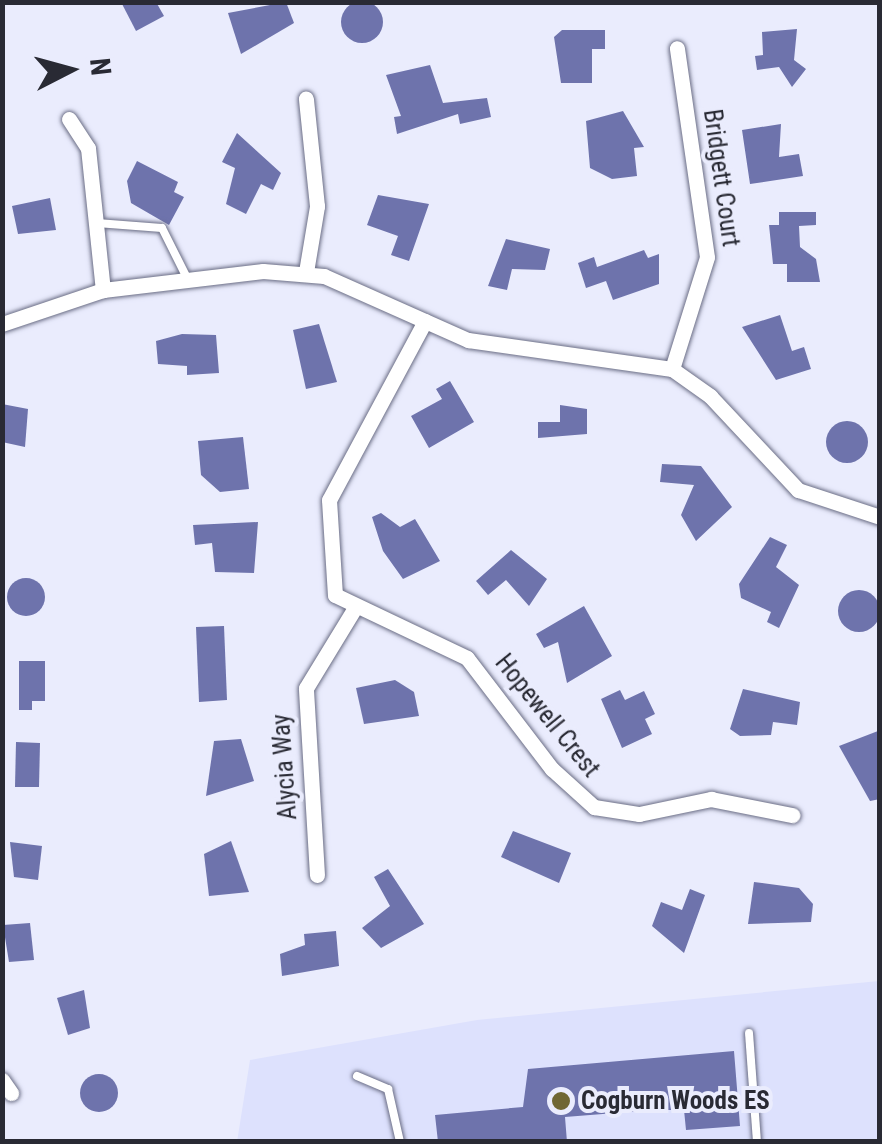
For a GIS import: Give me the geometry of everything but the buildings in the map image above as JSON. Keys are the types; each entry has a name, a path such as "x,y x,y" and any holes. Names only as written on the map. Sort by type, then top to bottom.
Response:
{"street":[{"name":"Bridgett Court","path":"672,369 707,257 677,48"},
{"path":"306,99 317,206 306,272"},
{"path":"69,119 88,148 103,290"},
{"path":"2,324 103,290 306,272 468,340 672,369 710,396 798,490 880,517"},
{"path":"353,610 328,571 329,500 424,321"},
{"name":"Hopewell Crest","path":"353,610 467,658 552,770 594,806 638,814 711,799 792,815"},
{"name":"Alycia Way","path":"317,875 306,688 353,610"}],"lane":[{"path":"96,223 162,228 188,280"},
{"path":"748,1033 757,1142"},
{"path":"358,1076 388,1089 400,1142"}],"shaded area":[{"name":"Cogburn Woods ES","path":"879,981 879,1141 237,1142 250,1060 477,1020"}],"place":[{"name":"Cogburn Woods ES","path":"561,1101"}]}
